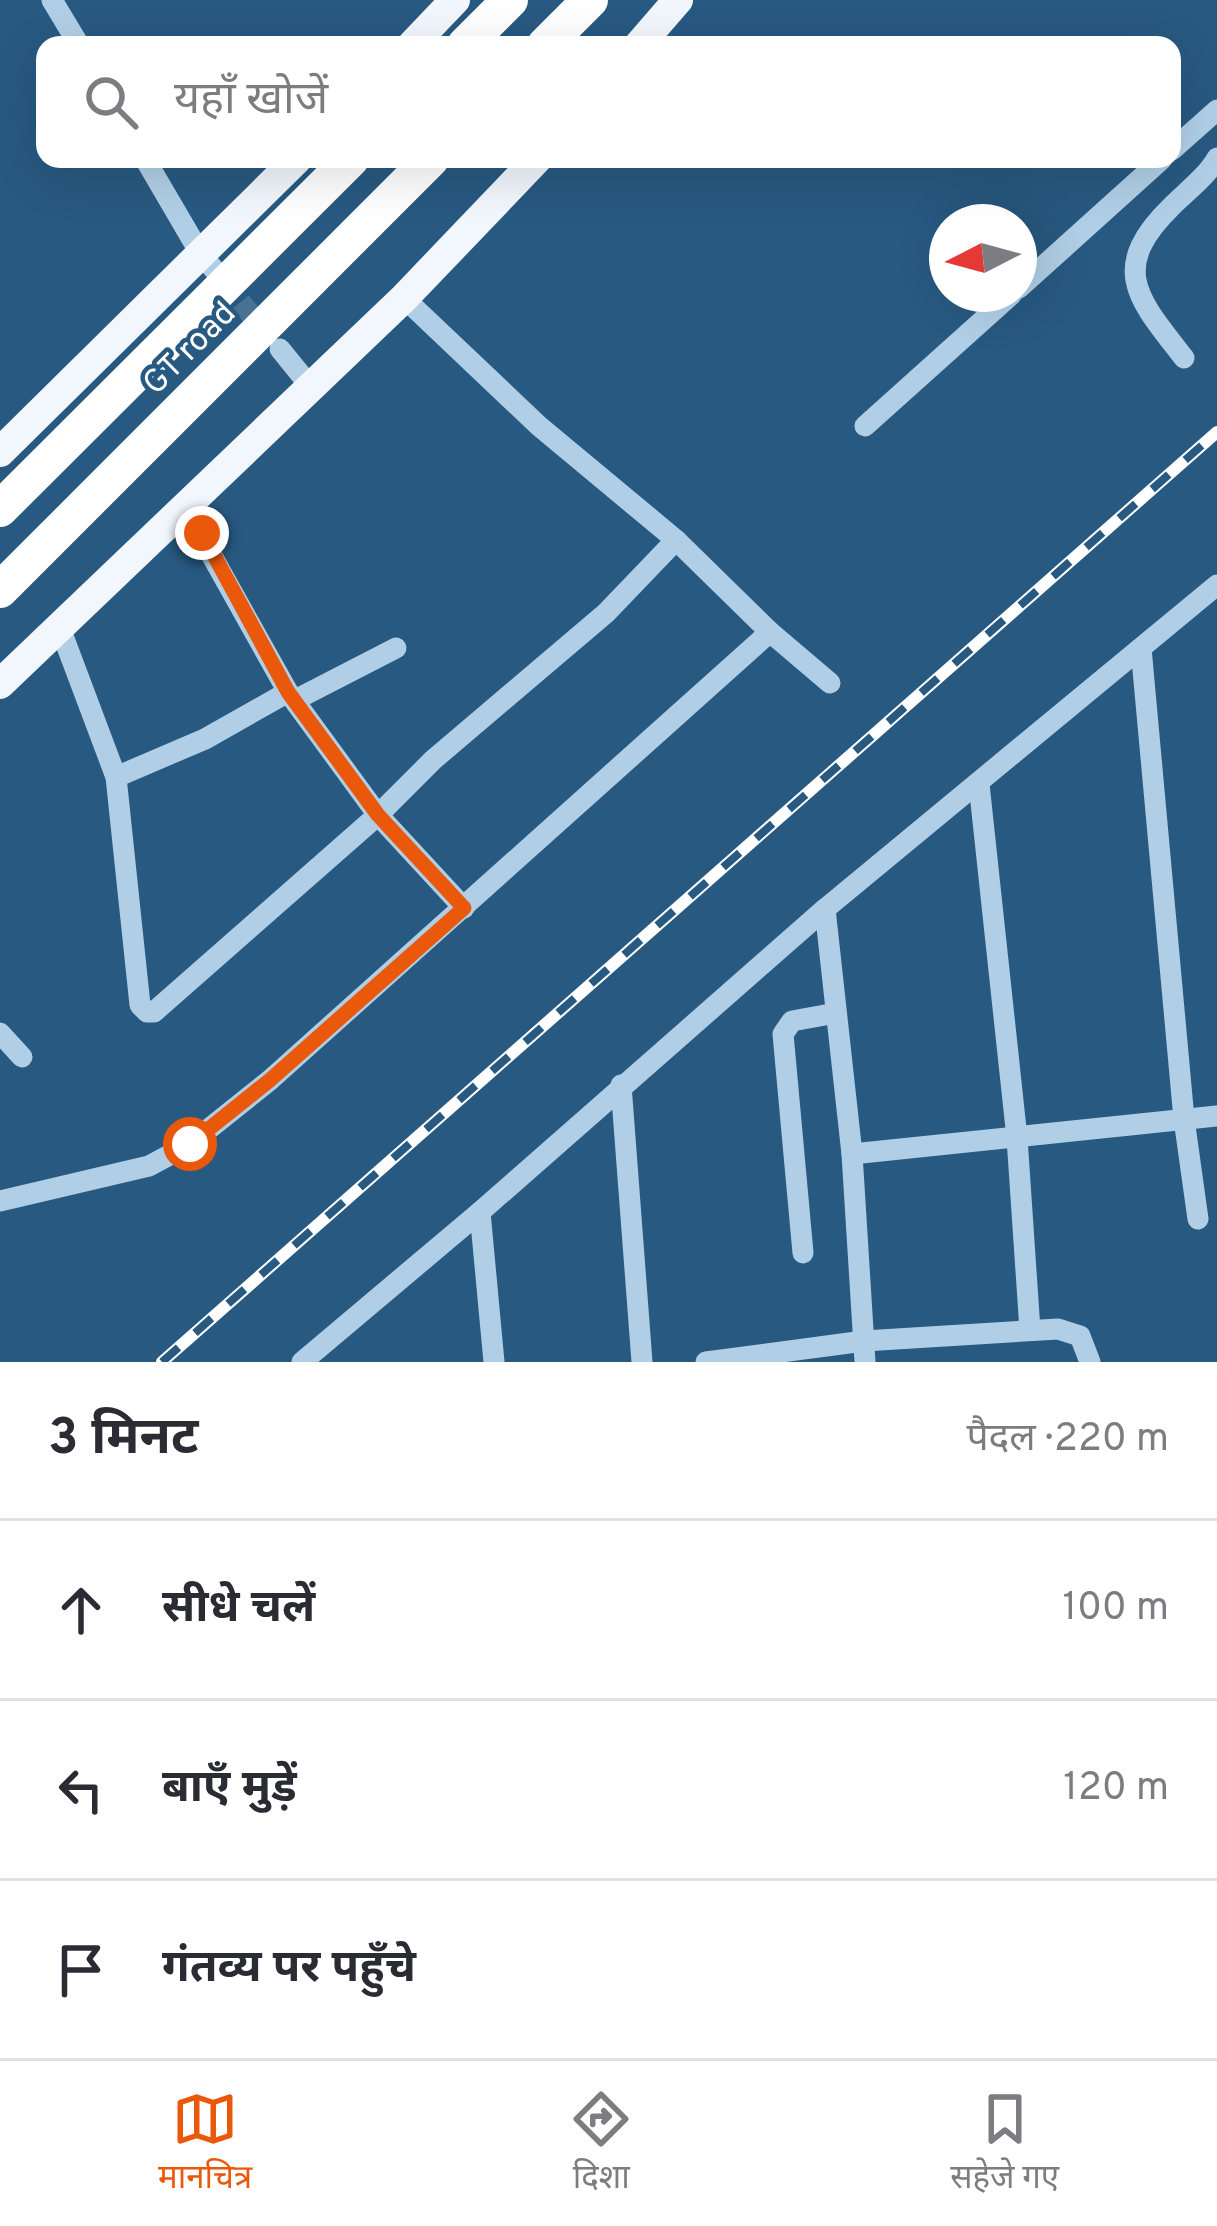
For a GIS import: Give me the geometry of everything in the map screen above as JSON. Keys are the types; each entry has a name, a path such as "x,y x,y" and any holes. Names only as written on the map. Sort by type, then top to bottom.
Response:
{"highway":[{"path":"474,36 510,0"},
{"path":"554,36 590,0"},
{"name":"GT road","path":"0,509 342,168"},
{"name":"GT road","path":"0,590 422,168"}],"main road":[{"path":"421,36 455,0"},
{"path":"647,36 678,0"},
{"path":"0,452 209,263 289,168"},
{"path":"0,684 404,298 529,168"}],"street":[{"path":"52,0 74,36"},
{"path":"1181,143 1215,118"},
{"path":"1184,358 1139,300 1136,276 1146,237 1217,158"},
{"path":"151,168 209,263"},
{"path":"1037,272 1152,168"},
{"path":"404,298 539,426 676,540 830,683"},
{"path":"866,426 992,312"},
{"path":"280,350 310,386"},
{"path":"184,506 292,696 378,815 464,908"},
{"path":"60,628 116,777 140,1005 154,1012 434,760 606,613 676,540"},
{"path":"302,1362 825,909 1217,585"},
{"path":"0,1202 149,1166 190,1144 270,1080 770,632"},
{"path":"116,777 396,648"},
{"path":"1141,648 1184,1119 1198,1219"},
{"path":"979,784 1017,1138 1030,1330"},
{"path":"825,909 852,1154 864,1351"},
{"path":"803,1253 783,1034 792,1021 836,1013"},
{"path":"0,1033 22,1057"},
{"path":"621,1085 642,1362"},
{"path":"852,1154 1217,1116"},
{"path":"480,1212 494,1362"},
{"path":"706,1362 864,1351 1058,1329 1080,1336 1090,1362"}],"tunnel":[{"path":"221,278 266,333"}],"railway":[{"path":"162,1362 1217,432"}],"route":[{"path":"190,1144 270,1080 464,908 378,815 288,692 202,533"}]}
